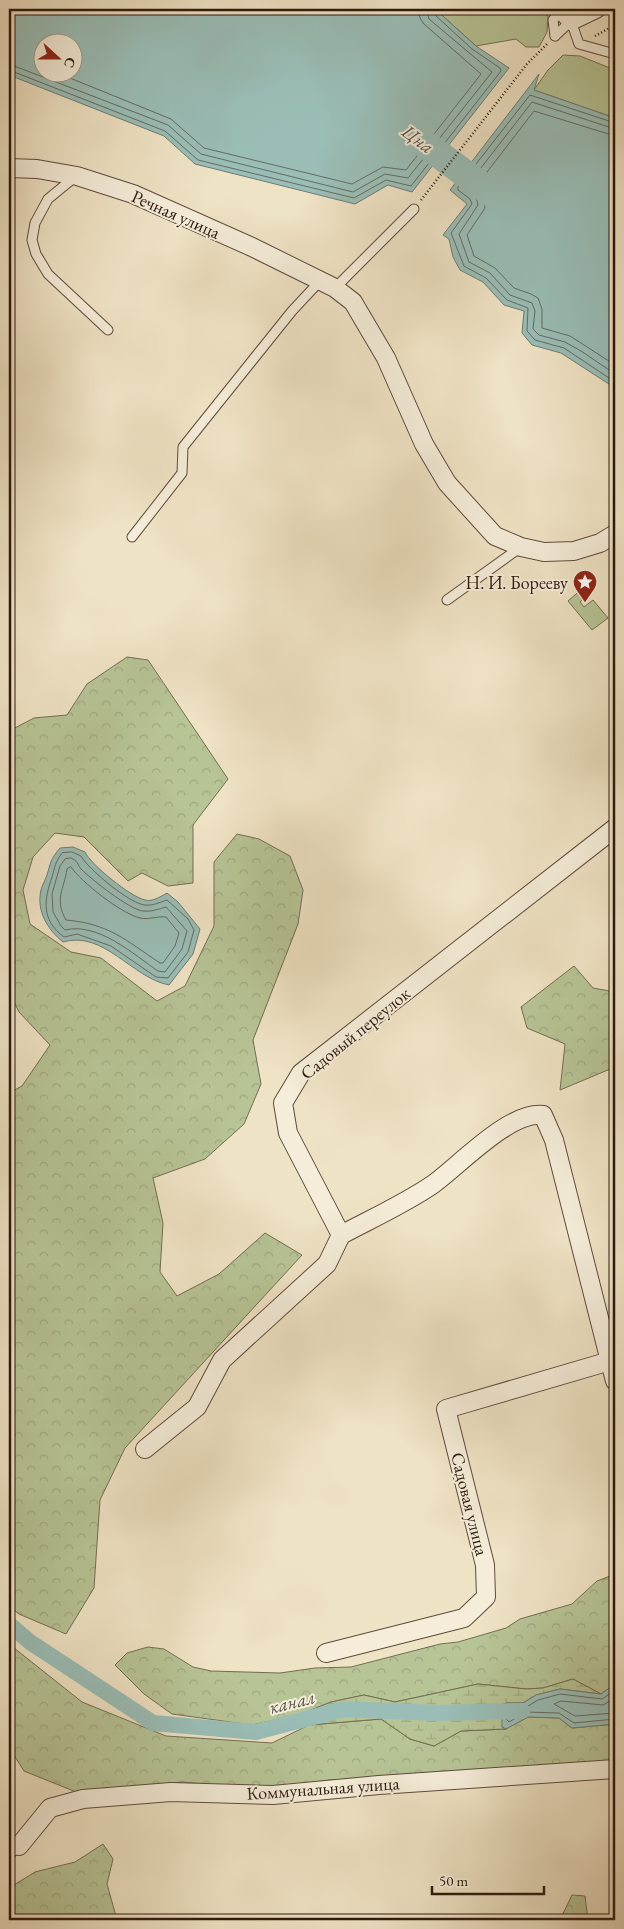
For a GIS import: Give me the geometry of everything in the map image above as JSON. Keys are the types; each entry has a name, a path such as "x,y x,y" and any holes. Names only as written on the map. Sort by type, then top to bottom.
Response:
{"street":[{"path":"565,13 596,9"},
{"name":"Речная улица","path":"9,168 37,169 77,176 133,194 252,247 328,284 353,302 382,350 424,444 448,483 495,536 521,547 544,552 574,551 600,543 615,534"},
{"name":"Садовый переулок","path":"342,1235 288,1133 282,1103 301,1073 615,828"},
{"path":"145,1449 197,1407 222,1360 327,1264 342,1235 431,1185 510,1124 532,1114 542,1115 554,1140 612,1361 615,1381"},
{"name":"Садовая улица","path":"326,1653 464,1618 486,1597 485,1565 446,1409 612,1361"},
{"name":"Коммунальная улица","path":"14,1850 50,1808 83,1799 171,1792 273,1795 379,1784 615,1769"}],"lane":[{"path":"555,36 565,13"},
{"path":"555,36 553,20 565,13"},
{"path":"565,13 579,44 615,54"},
{"path":"77,176 48,199 35,223 32,240 36,254 48,274 108,330"},
{"path":"132,537 182,473 183,447 292,311 328,284 414,209"},
{"path":"447,600 521,547"}],"path":[{"path":"414,209 527,64 555,36"}],"green space":[{"path":"435,9 539,9 548,16 547,32 539,47 526,47 516,39 476,46"},
{"path":"563,55 580,56 615,70 615,118 534,90 548,70"},
{"path":"583,588 588,595 580,602 584,607 593,600 608,618 592,630 568,601"},
{"path":"127,657 148,660 228,779 193,825 193,883 168,886 142,873 128,881 84,837 55,833 33,857 23,890 30,924 71,952 101,958 157,1001 185,986 214,926 214,862 237,834 259,839 290,856 303,890 298,924 253,1040 261,1084 244,1124 205,1159 153,1178 163,1223 160,1272 177,1296 219,1274 265,1233 302,1255 125,1448 100,1500 94,1588 66,1634 19,1614 9,1606 9,1093 22,1086 50,1045 19,1012 11,996 9,1001 9,731 34,718 67,715 87,684"},
{"path":"574,966 593,988 615,992 615,1067 560,1090 565,1044 527,1028 521,1007"},
{"path":"615,1576 615,1684 601,1694 573,1679 543,1688 526,1689 478,1684 395,1702 364,1695 331,1702 301,1714 252,1725 172,1714 144,1694 115,1665 127,1653 148,1647 164,1649 193,1667 211,1671 280,1673 315,1668 351,1667 440,1644 458,1642 506,1628 520,1619 572,1604 597,1581"},
{"path":"9,1644 82,1702 166,1736 272,1743 309,1725 381,1719 410,1739 434,1746 461,1731 506,1729 528,1717 559,1718 572,1728 615,1724 615,1761 419,1777 329,1780 273,1790 182,1782 86,1796 24,1771 9,1747"},
{"path":"573,1679 601,1694 560,1689 536,1695 523,1703 506,1703 502,1727 506,1729 461,1731 434,1746 410,1739 381,1719 309,1725 301,1714 331,1702 364,1695 395,1702 478,1684 526,1689 543,1688"},
{"path":"103,1844 113,1859 107,1884 117,1920 9,1920 9,1888 35,1872 75,1862"},
{"path":"572,1895 585,1896 588,1920 560,1920"}],"water":[{"path":"9,9 435,9 476,46 509,68 412,192 388,185 355,204 195,164 164,136 9,75"},
{"path":"539,74 534,90 615,118 615,388 561,353 532,345 522,333 524,311 504,305 483,282 460,270 453,257 449,239 443,235 467,204 450,190"},
{"path":"73,847 85,852 103,872 121,887 139,898 145,900 156,899 167,893 178,902 200,929 193,954 169,985 143,974 105,948 78,940 63,942 48,926 40,905 41,888 51,861 60,848"},
{"path":"615,1684 615,1724 572,1728 559,1718 528,1717 506,1729 502,1727 502,1706 506,1703 523,1703 536,1695 560,1689 601,1694"}],"waterway":[{"name":"Цна","path":"410,133 494,195"},
{"name":"канал","path":"9,1624 30,1642 153,1723 256,1732 344,1709 437,1713 522,1711"}],"place":[{"name":"Н. И. Борееву","path":"585,603"}]}
